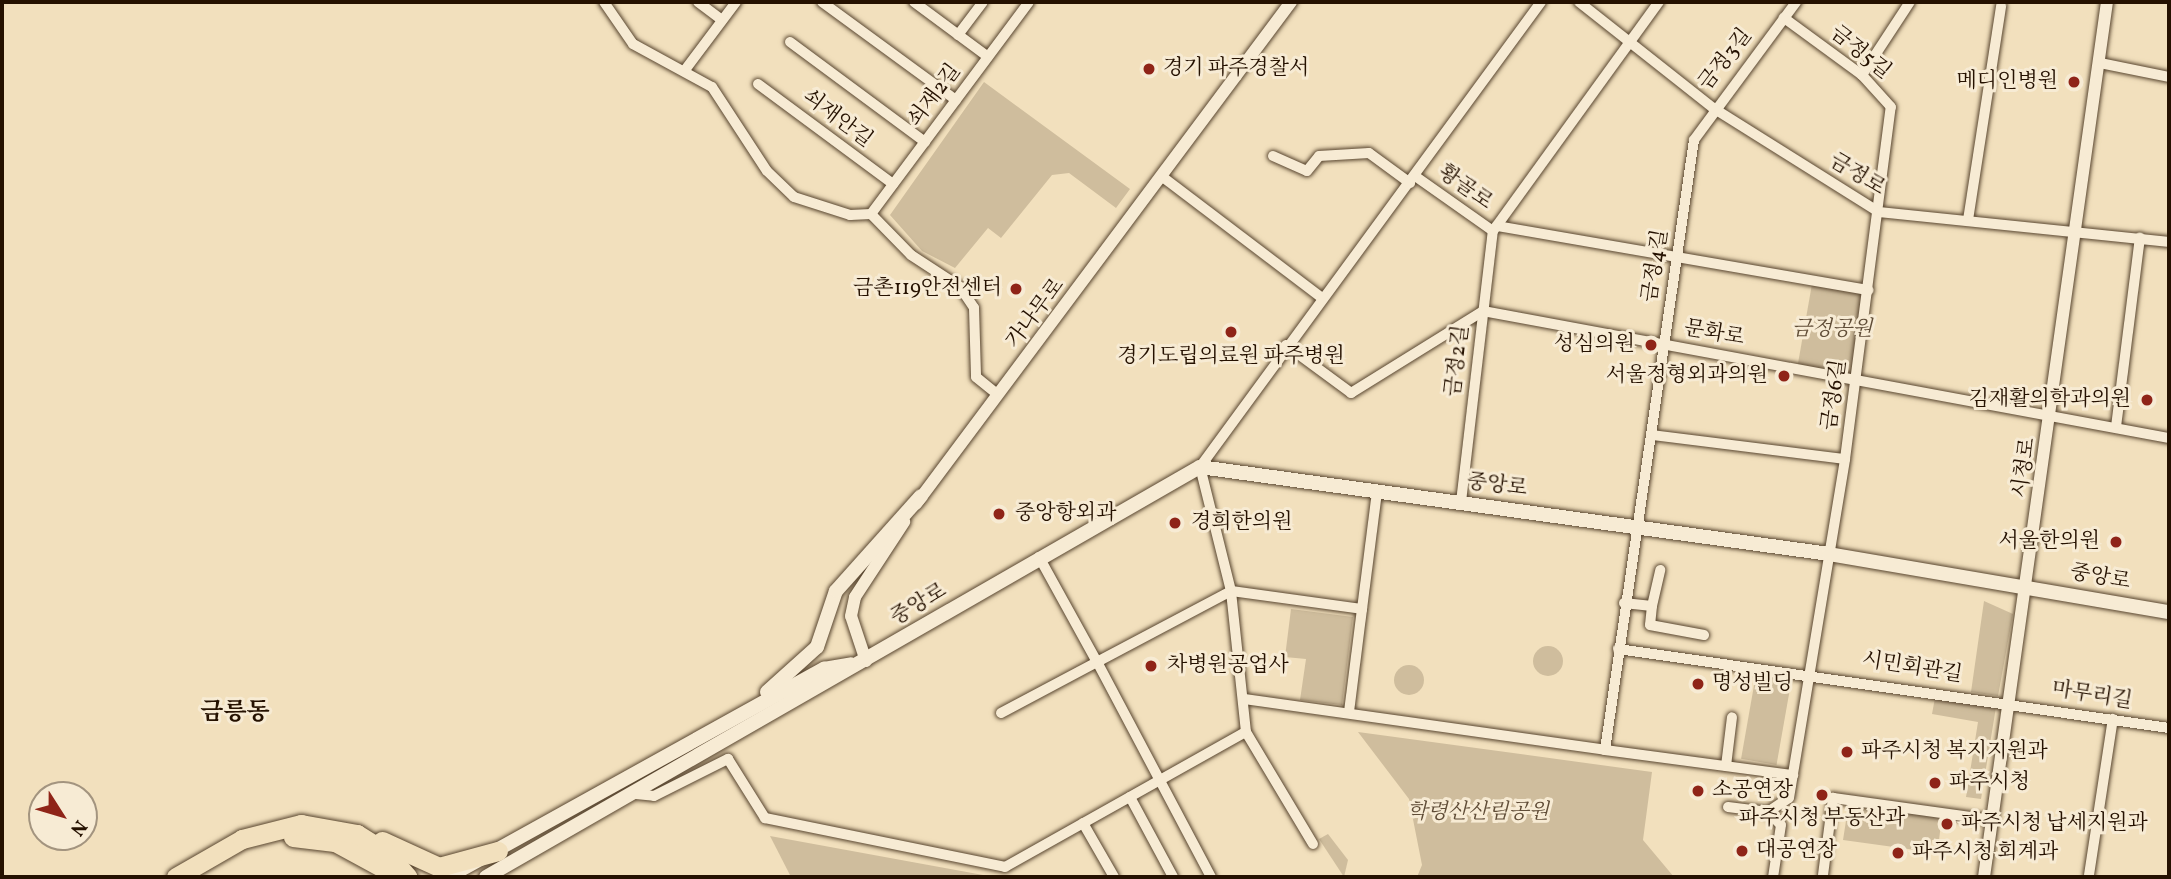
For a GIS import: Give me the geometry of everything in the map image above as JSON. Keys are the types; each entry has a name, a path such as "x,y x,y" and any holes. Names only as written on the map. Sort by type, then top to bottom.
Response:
{"highway":[{"path":"176,877 242,839 284,827 320,824 358,843 408,877"},
{"path":"200,877 281,838 314,837 358,843 439,867 498,851"},
{"path":"358,843 382,877"},
{"path":"358,843 398,877"}],"main road":[{"name":"중앙로","path":"486,877 635,794 1038,558 1200,467 1829,554 2169,612"},
{"path":"711,732 797,670 817,647 835,591 921,496"},
{"name":"중앙로","path":"448,877 824,669 866,661"}],"street":[{"path":"604,2 633,44 685,69 712,87 767,171 794,197 850,215 871,214 970,300 976,377 998,395"},
{"path":"698,2 722,20"},
{"path":"685,69 736,2"},
{"path":"822,2 956,100"},
{"path":"914,2 988,57"},
{"path":"958,35 983,2"},
{"name":"쇠재2길","path":"871,214 1029,2"},
{"path":"1273,2 1288,6"},
{"path":"1312,844 1246,732 1231,591 1200,467 1286,345 1541,2"},
{"name":"금정로","path":"1579,2 1713,108 1879,212 2076,229 2169,242"},
{"name":"금정2길","path":"1461,502 1495,228 1659,2"},
{"name":"금정3길","path":"1713,108 1796,2"},
{"path":"1862,75 1910,2"},
{"path":"2105,33 2107,2"},
{"path":"2105,33 2116,2"},
{"path":"1968,220 2002,3"},
{"name":"가나무로","path":"866,661 851,616 855,597 921,496 1164,178 1288,6"},
{"name":"금정5길","path":"1784,18 1862,75 1891,107 1879,212"},
{"name":"시청로","path":"1984,877 2053,414 2076,229 2105,33"},
{"name":"쇠재안길","path":"790,42 925,142"},
{"path":"2100,63 2169,77"},
{"name":"쇠재안길","path":"758,84 893,184"},
{"name":"금정4길","path":"1605,750 1624,603 1640,526 1663,345 1694,140 1713,108"},
{"name":"황골로","path":"1273,156 1307,171 1319,156 1368,153 1495,228"},
{"path":"1164,178 1322,298"},
{"name":"금정6길","path":"1768,812 1789,799 1845,459 1879,212"},
{"path":"1495,228 1678,256 1869,290"},
{"path":"2116,427 2140,238"},
{"path":"1286,345 1351,393 1483,311"},
{"name":"문화로","path":"1483,311 2169,435"},
{"name":"금정6길","path":"1652,435 1845,459"},
{"path":"1349,712 1377,492"},
{"path":"1038,558 1097,662 1211,877"},
{"path":"1660,570 1650,625 1704,635"},
{"path":"1001,713 1231,591 1363,609"},
{"path":"1624,603 1652,606"},
{"name":"시민회관길","path":"1618,649 1810,672 2008,702"},
{"path":"1244,699 1793,775"},
{"name":"마무리길","path":"2008,702 2169,728"},
{"path":"1726,766 1732,717"},
{"path":"2089,875 2113,719"},
{"path":"635,794 654,796 728,759 765,818 1005,867 1246,732"},
{"path":"1129,797 1173,877"},
{"path":"1823,875 1833,798 1992,820"},
{"path":"1728,807 1768,812 1781,825 1773,877"},
{"path":"1083,823 1114,877"}],"green space":[{"path":"984,82 1130,189 1116,208 1069,173 1052,175 1001,238 988,228 955,268 922,251 890,215"},
{"name":"금정공원","path":"1812,284 1865,293 1851,375 1798,366"},
{"path":"1984,601 2013,614 1998,696 1971,692"},
{"path":"1291,609 1353,617 1342,705 1300,700 1306,659 1285,657"},
{"path":"1548,646 1558,651 1563,661 1558,671 1548,676 1538,671 1533,661 1538,651"},
{"path":"1409,665 1419,670 1424,680 1419,690 1409,695 1399,690 1394,680 1399,670"},
{"path":"1756,674 1791,680 1777,765 1741,759"},
{"path":"1935,698 1996,707 1981,799 1966,797 1978,722 1932,714"},
{"name":"학령산산림공원","path":"1358,732 1652,772 1643,840 1674,877 1417,877 1422,865 1409,799"},
{"path":"1854,805 1942,816 1939,840 1932,840 1930,852 1843,840 1848,808"},
{"path":"1328,834 1348,860 1344,877 1319,839"},
{"path":"770,836 994,877 791,877"}],"place":[{"name":"경기 파주경찰서","path":"1149,69"},
{"name":"메디인병원","path":"2074,82"},
{"name":"금촌119안전센터","path":"1016,289"},
{"name":"경기도립의료원 파주병원","path":"1231,332"},
{"name":"성심의원","path":"1651,345"},
{"name":"서울정형외과의원","path":"1784,376"},
{"name":"김재활의학과의원","path":"2147,400"},
{"name":"중앙항외과","path":"999,514"},
{"name":"경희한의원","path":"1175,523"},
{"name":"서울한의원","path":"2116,542"},
{"name":"차병원공업사","path":"1151,666"},
{"name":"명성빌딩","path":"1698,684"},
{"name":"파주시청 복지지원과","path":"1847,752"},
{"name":"파주시청","path":"1935,783"},
{"name":"소공연장","path":"1698,791"},
{"name":"파주시청 부동산과","path":"1822,795"},
{"name":"파주시청 납세지원과","path":"1947,824"},
{"name":"대공연장","path":"1742,851"},
{"name":"파주시청 회계과","path":"1898,853"}],"district":[{"name":"금릉동","path":"235,714"}]}
